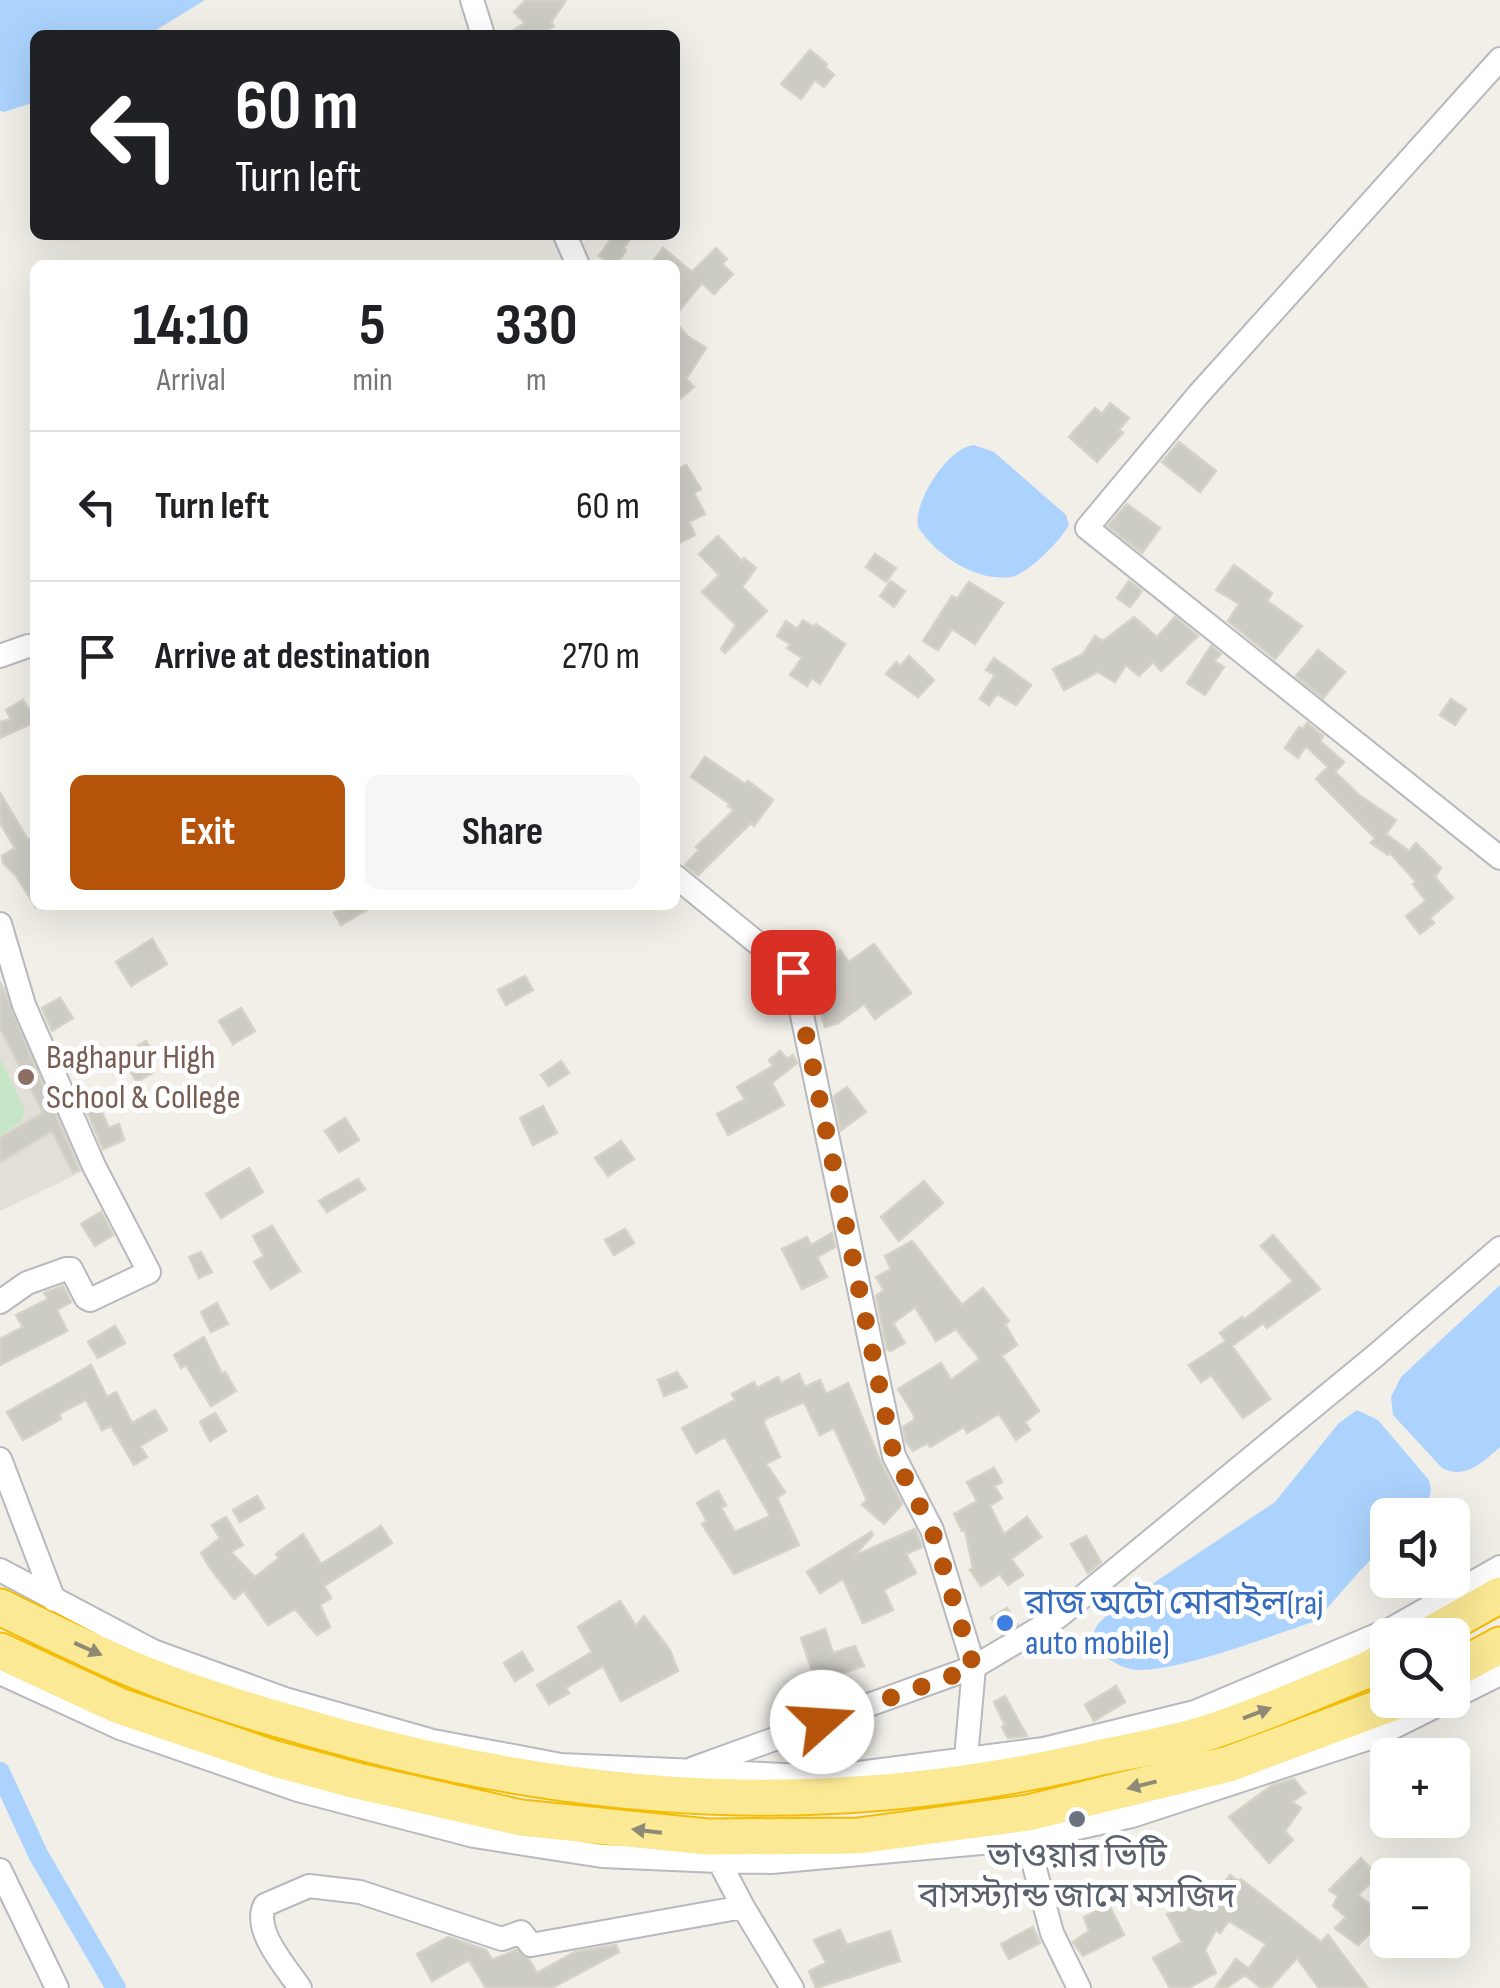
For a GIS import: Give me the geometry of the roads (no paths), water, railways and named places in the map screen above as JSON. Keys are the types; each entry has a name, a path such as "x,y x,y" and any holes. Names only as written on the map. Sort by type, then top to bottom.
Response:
{"highway":[{"path":"1460,1618 1500,1596"},
{"path":"0,1608 133,1670 350,1740 527,1780 709,1798 859,1796 1012,1778 1202,1734 1370,1668"},
{"path":"1470,1662 1500,1645"},
{"path":"0,1651 119,1706 274,1760 521,1818 707,1837 858,1836 1028,1813 1229,1764 1370,1711"}],"street":[{"path":"472,0 481,30"},
{"path":"1500,59 1198,395 1087,528 1500,858"},
{"path":"0,656 30,646"},
{"path":"680,880 793,972 894,1456 932,1530 974,1668 966,1758"},
{"path":"0,924 24,1005 94,1166 149,1269 145,1276 90,1300 71,1269 66,1268 27,1283 0,1302"},
{"path":"682,1773 974,1668 1058,1618 1500,1248"},
{"path":"0,1459 54,1600"},
{"path":"0,1570 153,1651 285,1699 432,1741 561,1765 828,1777 1044,1749 1195,1712 1391,1629 1500,1566"},
{"path":"0,1673 120,1728 298,1790 456,1832 602,1856 720,1862 772,1862 1027,1839 1132,1816 1230,1786 1376,1736 1412,1718"},
{"path":"1470,1689 1500,1674"},
{"path":"1027,1839 1052,1933 1074,1986"},
{"path":"720,1862 742,1907 792,1988"},
{"path":"0,1870 57,1988"},
{"path":"300,1988 261,1926 262,1912 266,1906 310,1886 360,1892 502,1939 521,1932 531,1945 742,1907"}],"water":[{"path":"0,0 205,0 156,30 30,30 30,104 0,111"},
{"path":"974,445 994,452 1066,515 1069,525 1059,539 1018,575 998,577 971,571 935,547 918,527 921,504 934,477 954,455"},
{"path":"1500,1285 1500,1447 1473,1468 1450,1471 1442,1468 1393,1415 1391,1397 1401,1377"},
{"path":"1357,1410 1378,1420 1428,1479 1430,1494 1429,1498 1370,1498 1370,1561 1316,1621 1157,1669 1131,1669 1103,1654 1094,1634 1104,1618 1275,1502 1339,1423"}],"waterway":[{"path":"0,1772 39,1856 116,1988"}],"place":[{"name":"Baghapur High School & College","path":"26,1077"},
{"name":"রাজ অটো মোবাইল(raj auto mobile)","path":"1005,1623"},
{"name":"ভাওয়ার ভিটি বাসস্ট্যান্ড জামে মসজিদ","path":"1077,1819"}]}
